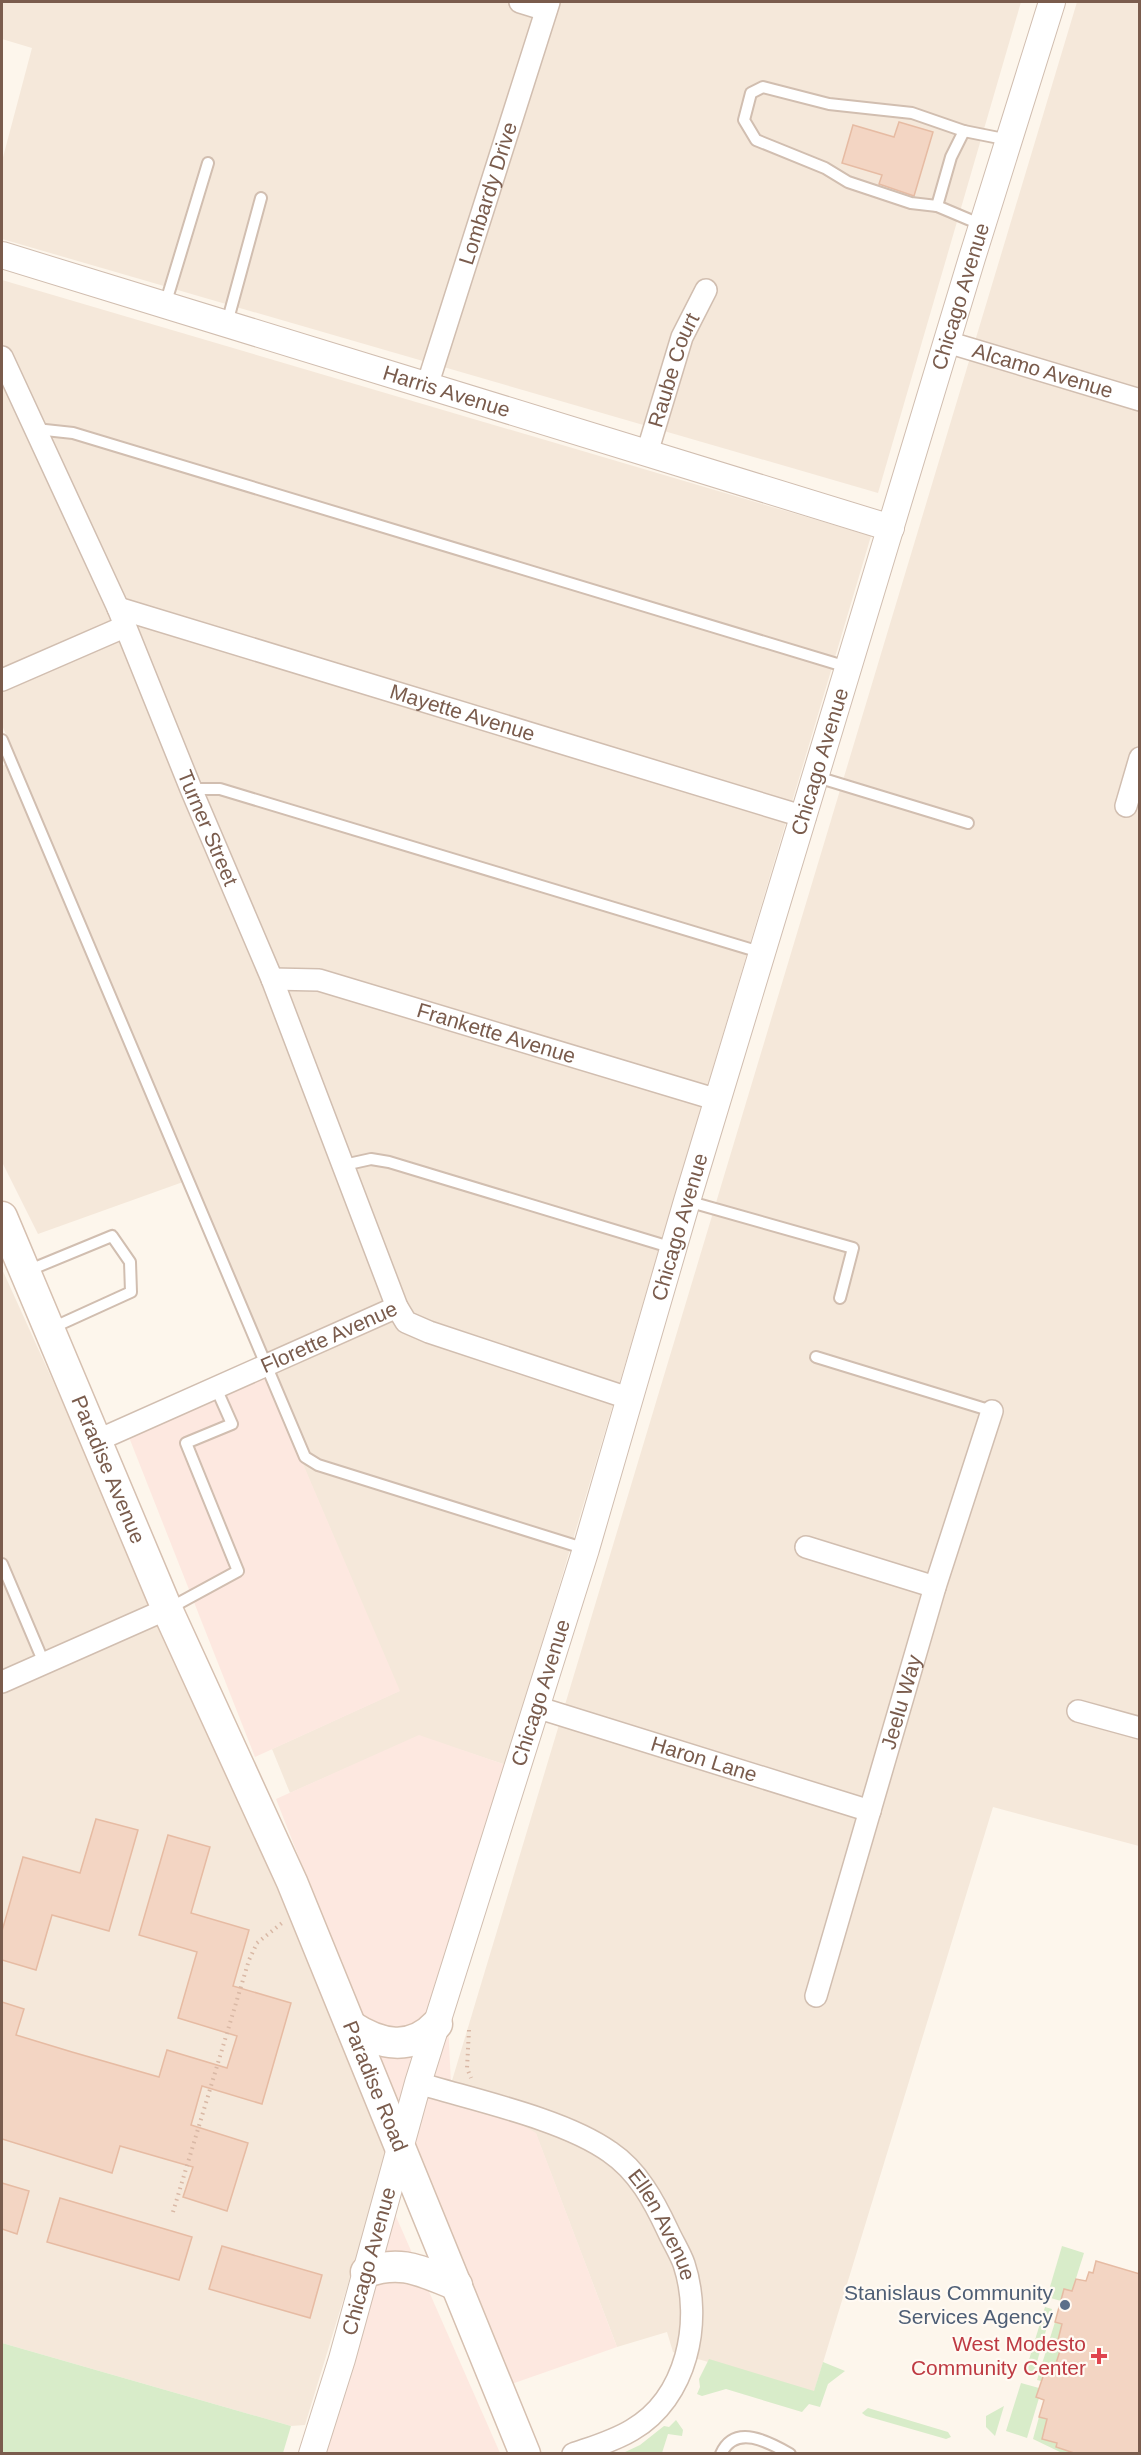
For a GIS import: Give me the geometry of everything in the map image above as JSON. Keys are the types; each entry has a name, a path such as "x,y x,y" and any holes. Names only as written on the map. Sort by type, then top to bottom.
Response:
{"main road":[{"name":"Paradise Avenue","path":"2,1217 167,1609 219,1721"},
{"name":"Paradise Road","path":"219,1721 302,1908 525,2454"},
{"path":"351,2026 370,2038 405,2043 425,2036 437,2024"},
{"path":"366,2272 386,2265 410,2267 457,2285"}],"street":[{"path":"520,2 548,5"},
{"name":"Chicago Avenue","path":"312,2454 342,2359 418,2083 586,1549 628,1398 1009,140 1047,3"},
{"name":"Lombardy Drive","path":"427,386 548,5"},
{"name":"Harris Avenue","path":"2,255 891,528"},
{"name":"Raube Court","path":"647,453 682,337 706,290"},
{"name":"Alcamo Avenue","path":"947,342 1140,400"},
{"name":"Turner Street","path":"2,357 121,617 272,979 397,1307"},
{"path":"2,680 121,617"},
{"name":"Mayette Avenue","path":"121,617 805,817"},
{"path":"1126,806 1140,758"},
{"name":"Frankette Avenue","path":"272,979 319,980 718,1100"},
{"name":"Florette Avenue","path":"96,1441 397,1307 406,1322 429,1332 628,1398"},
{"name":"Jeelu Way","path":"816,1996 935,1587 992,1411"},
{"path":"806,1547 935,1587"},
{"path":"2,1682 167,1609"},
{"name":"Haron Lane","path":"536,1707 870,1811"},
{"path":"1077,1711 1140,1728"},
{"name":"Ellen Avenue","path":"418,2083 561,2127 610,2151 632,2171 646,2190 684,2264 691,2295 692,2324 687,2353 679,2375 666,2398 648,2418 633,2430 573,2454"}],"lane":[{"path":"982,225 937,206 911,204 848,182 825,168 756,140 744,120 751,93 762,87 829,104 912,113 964,131 1009,140"},
{"path":"937,206 951,157 964,131"},
{"path":"165,305 208,163"},
{"path":"227,324 261,198"},
{"path":"36,429 73,433 850,668"},
{"path":"2,740 305,1457 318,1465 586,1549"},
{"path":"817,777 968,823"},
{"path":"192,789 220,789 763,953"},
{"path":"344,1166 371,1159 389,1162 673,1248"},
{"path":"687,1201 853,1248 840,1298"},
{"path":"25,1272 112,1236 130,1262 131,1292 49,1330"},
{"path":"816,1357 992,1411"},
{"path":"167,1609 238,1571 186,1443 231,1424 216,1388"},
{"path":"2,1564 44,1663"},
{"path":"721,2454 737,2438 747,2436 769,2442 790,2454"}],"path":[{"path":"173,2212 249,1960 257,1943 302,1908"}],"shaded area":[{"path":"2,2 1021,2 878,493 2,239 2,161 32,48 2,39"},
{"path":"1077,2 1139,2 1139,1846 993,1807 814,2392 673,2352 667,2332 617,2347 536,2134 451,2084"},
{"path":"2,280 871,536 506,1765 419,1736 290,1793 272,1749 399,1691 183,1182 38,1234 2,1162 2,766 16,759 2,725"},
{"path":"2,1269 204,1714 389,2150 305,2425 291,2426 2,2343"},
{"path":"260,1363 400,1691 255,1757 123,1422"},
{"path":"419,1735 506,1765 445,1960 451,2084 536,2133 617,2347 506,2386 276,1799"},
{"path":"394,2212 500,2453 322,2453"}],"green space":[{"path":"1062,2246 1084,2253 1072,2291 1061,2301 1047,2297"},
{"path":"1045,2307 1052,2309 1033,2376 1025,2373"},
{"path":"1055,2322 1062,2324 1058,2339 1063,2341 1053,2373 1045,2371 1041,2381 1037,2380"},
{"path":"2,2343 291,2426 283,2453 2,2453"},
{"path":"709,2359 814,2391 823,2362 845,2371 828,2384 820,2407 809,2404 802,2412 726,2389 702,2396 697,2394 700,2387 699,2379"},
{"path":"1021,2383 1039,2388 1037,2397 1039,2398 1027,2438 1006,2431"},
{"path":"1004,2406 995,2436 986,2427 986,2416"},
{"path":"868,2408 948,2432 951,2437 946,2439 866,2416 862,2413"},
{"path":"1039,2417 1047,2419 1042,2439 1057,2443 1056,2447 1077,2453 1060,2452 1033,2439"},
{"path":"676,2420 683,2430 682,2436 668,2434 662,2453 623,2453 640,2445 664,2426 669,2427"}],"building":[{"path":"899,122 933,132 914,196 879,184 882,175 842,163 853,125 894,137"},
{"path":"96,1819 138,1830 109,1931 52,1915 36,1970 2,1960 2,1931 23,1857 80,1873"},
{"path":"168,1835 210,1847 191,1913 249,1930 233,1986 291,2003 262,2104 202,2086 191,2125 248,2143 227,2211 183,2197 193,2167 120,2146 112,2173 2,2139 2,2002 24,2009 16,2035 72,2052 159,2077 167,2050 227,2068 237,2036 178,2018 197,1952 139,1935"},
{"path":"2,2183 29,2191 17,2234 2,2229"},
{"path":"60,2198 192,2237 179,2280 47,2242"},
{"path":"222,2246 322,2275 310,2318 209,2289"},
{"name":"West Modesto Community Center","path":"1096,2261 1140,2274 1140,2454 1077,2454 1056,2447 1057,2443 1042,2439 1047,2419 1039,2417 1044,2400 1036,2397 1045,2371 1053,2373 1063,2341 1058,2340 1062,2324 1055,2322 1064,2289 1072,2291 1076,2279 1086,2281 1089,2272 1093,2273"}],"place":[{"name":"Stanislaus Community Services Agency","path":"1065,2305"},
{"name":"West Modesto Community Center","path":"1099,2356"}]}
